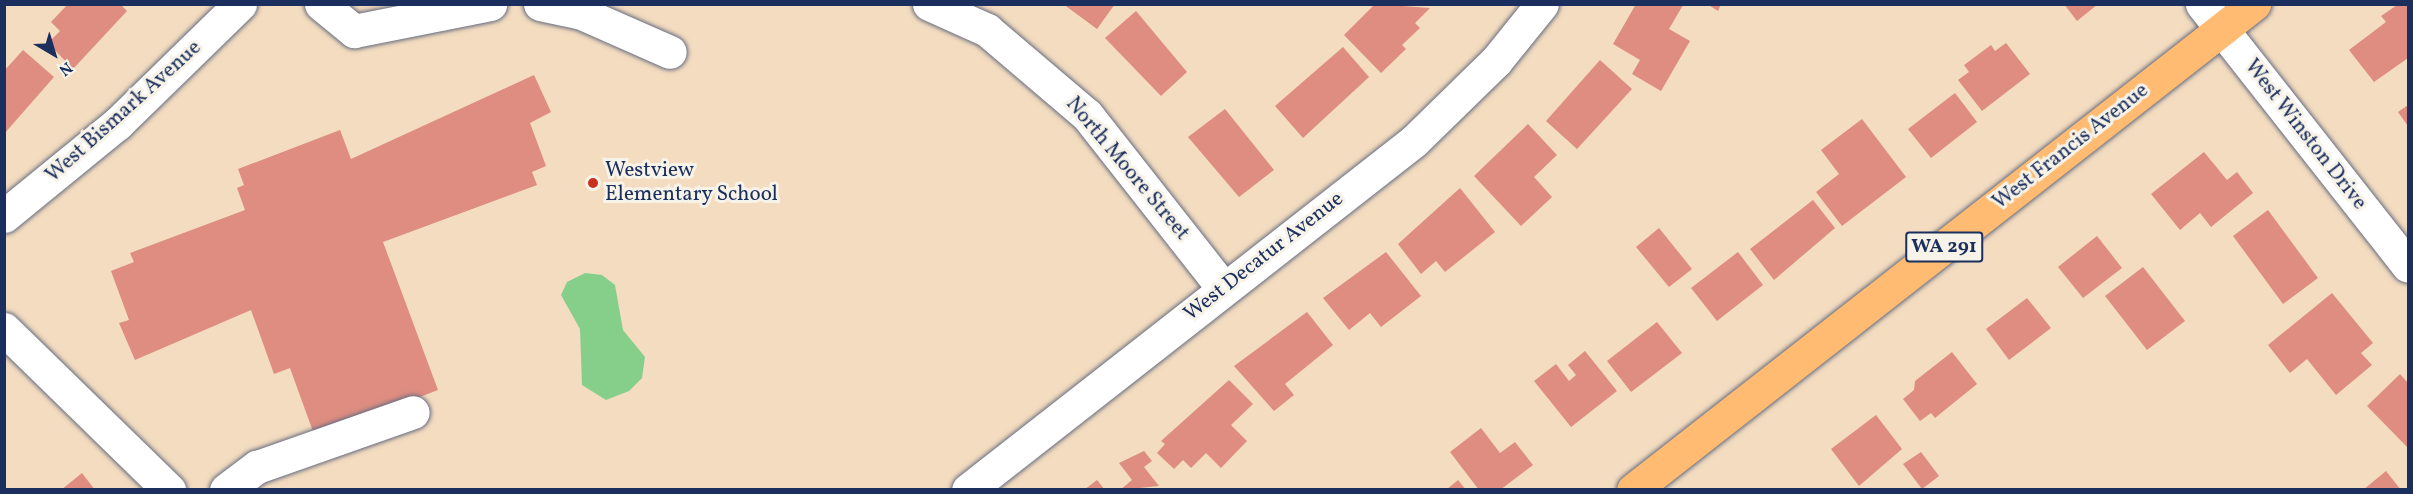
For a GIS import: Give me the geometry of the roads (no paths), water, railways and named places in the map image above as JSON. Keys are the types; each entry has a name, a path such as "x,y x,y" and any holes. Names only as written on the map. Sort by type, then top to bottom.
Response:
{"main road":[{"name":"West Francis Avenue","path":"1633,489 2254,4"}],"street":[{"name":"West Bismark Avenue","path":"4,216 117,124 240,4"},
{"path":"321,4 354,31 490,4"},
{"path":"540,4 579,12 670,52"},
{"name":"North Moore Street","path":"929,4 987,30 1087,115 1224,289"},
{"name":"West Decatur Avenue","path":"968,489 1414,141 1496,61 1542,4"},
{"name":"West Winston Drive","path":"2202,4 2409,266"},
{"path":"4,329 169,489"},
{"path":"226,489 257,467 413,412"}],"place":[{"name":"Westview Elementary School","path":"593,183"}]}
